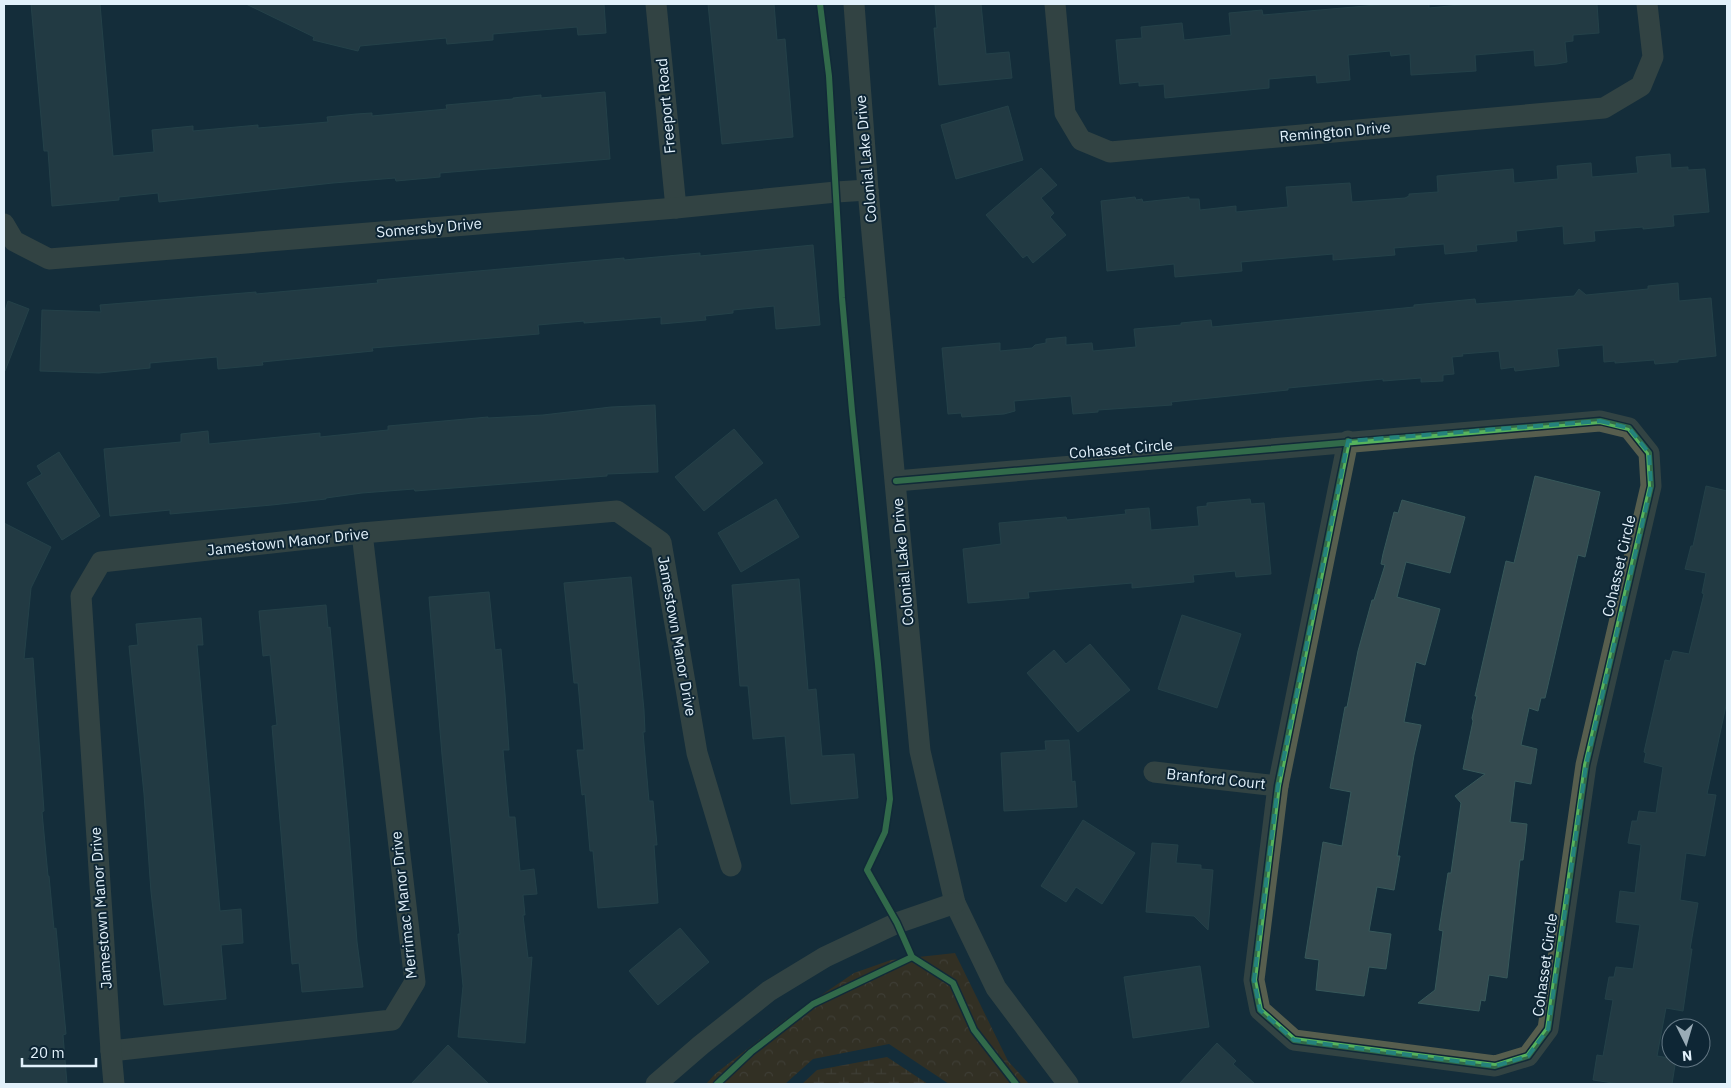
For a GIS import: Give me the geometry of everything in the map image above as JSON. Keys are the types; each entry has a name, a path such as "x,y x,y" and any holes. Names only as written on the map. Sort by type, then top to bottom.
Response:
{"street":[{"name":"Freeport Road","path":"656,4 676,208"},
{"name":"Colonial Lake Drive","path":"854,4 868,190 920,751 955,903 996,988 1068,1084"},
{"name":"Remington Drive","path":"1055,4 1065,113 1081,140 1110,152 1604,108 1641,86 1647,72 1653,57 1647,4"},
{"name":"Somersby Drive","path":"4,224 14,241 50,259 676,208 868,190"},
{"name":"Cohasset Circle","path":"896,481 1348,441 1600,421 1629,428 1649,453 1651,486 1586,765 1548,1029 1528,1056 1495,1066 1294,1040 1260,1010 1254,980 1278,786 1348,441"},
{"name":"Jamestown Manor Drive","path":"114,1084 81,596 101,562 362,534 617,511 661,542 697,753 731,866"},
{"name":"Merrimac Manor Drive","path":"111,1051 392,1020 415,982 362,534"},
{"name":"Branford Court","path":"1154,772 1278,786"},
{"path":"656,1084 701,1045 769,991 825,957 897,923 955,903"}],"highlighted area":[{"path":"1600,421 1629,428 1649,453 1651,486 1586,765 1548,1029 1528,1056 1495,1066 1294,1040 1260,1010 1254,980 1278,786 1348,441"}],"green space":[{"path":"955,953 1008,1061 1029,1084 949,1084 889,1044 813,1059 785,1084 706,1084 715,1074 786,1019 854,973 891,960"},
{"path":"887,1057 928,1084 802,1084 817,1070"}],"building":[{"path":"31,4 100,4 113,156 154,152 152,130 193,126 193,131 258,125 258,128 328,122 327,117 372,113 372,116 447,109 446,105 541,95 541,98 605,92 610,159 440,173 440,177 396,181 395,178 333,183 159,202 158,193 119,197 119,200 52,206 48,151 44,151"},
{"path":"246,4 604,4 606,33 578,35 577,27 493,34 493,40 447,44 446,38 360,46 358,51 313,40 314,37"},
{"path":"708,4 774,4 777,40 785,39 793,137 722,144"},
{"path":"935,4 981,4 986,54 1009,52 1012,78 939,85 934,28 937,28"},
{"path":"1388,4 1429,4 1429,8 1470,4 1597,4 1599,33 1573,35 1573,41 1565,42 1567,62 1557,64 1535,66 1534,50 1475,55 1476,71 1411,75 1410,54 1391,56 1390,51 1348,55 1350,80 1317,83 1316,75 1269,79 1269,88 1165,98 1164,84 1139,86 1139,82 1120,84 1116,40 1142,38 1141,27 1182,23 1184,40 1231,35 1229,13 1262,10 1263,15"},
{"path":"1008,106 1023,160 956,179 941,125"},
{"path":"1670,154 1671,168 1705,169 1709,212 1673,215 1674,226 1594,231 1595,241 1564,244 1563,226 1516,231 1517,241 1476,245 1477,251 1445,254 1444,244 1394,248 1395,255 1333,260 1333,254 1241,262 1242,271 1175,277 1174,264 1107,271 1101,201 1135,197 1136,200 1142,199 1143,202 1189,197 1189,199 1199,199 1200,210 1236,206 1236,212 1288,207 1286,187 1350,183 1352,202 1405,198 1409,194 1438,192 1437,176 1513,169 1514,183 1558,179 1557,166 1591,163 1592,177 1638,173 1636,157"},
{"path":"1041,168 1057,185 1041,198 1054,213 1050,217 1066,235 1033,263 1027,255 1023,258 986,215"},
{"path":"813,245 820,325 776,329 774,306 733,310 733,313 705,316 706,320 661,324 661,317 538,325 539,334 372,348 373,351 262,362 263,365 218,369 217,357 150,363 150,368 99,373 40,371 42,310 101,312 100,305 256,292 256,294 378,283 377,280 624,258 624,260 700,253 700,256"},
{"path":"1678,283 1679,301 1711,298 1716,356 1655,364 1654,360 1604,362 1603,345 1557,349 1559,366 1515,371 1514,367 1501,369 1499,351 1462,354 1463,356 1452,357 1454,374 1443,375 1443,381 1421,382 1421,378 1383,381 1383,379 1171,402 1172,405 1098,410 1098,412 1073,414 1071,396 1014,401 1015,411 1004,414 962,417 961,413 948,414 942,348 1000,343 1000,351 1032,348 1035,345 1046,343 1046,339 1066,337 1066,345 1092,343 1093,351 1136,347 1134,329 1181,325 1181,323 1211,320 1212,327 1475,299 1476,304 1574,296 1579,289 1586,295 1648,289 1648,286"},
{"path":"8,301 29,309 4,371 4,314"},
{"path":"655,405 658,472 607,474 607,476 415,491 414,489 362,493 272,505 170,514 170,510 110,516 104,449 181,442 181,434 208,431 209,444 320,433 320,437 388,430 388,426"},
{"path":"734,429 763,463 704,511 675,477"},
{"path":"59,452 100,516 62,540 27,483 42,474 37,466"},
{"path":"1535,476 1600,492 1585,557 1578,555 1545,698 1541,698 1538,711 1529,708 1521,745 1537,749 1531,784 1515,781 1510,822 1527,824 1523,860 1520,860 1507,978 1489,975 1485,1001 1481,1000 1479,1011 1418,1003 1435,990 1443,931 1439,930 1448,873 1451,873 1461,803 1455,796 1485,774 1463,769 1473,721 1477,696 1475,696 1506,561 1514,563"},
{"path":"1706,486 1727,491 1727,701 1707,794 1716,795 1705,856 1686,853 1680,900 1698,903 1690,949 1692,949 1683,1011 1666,1008 1664,1018 1661,1018 1661,1035 1657,1056 1661,1057 1661,1068 1675,1068 1672,1084 1620,1084 1593,1080 1597,1055 1603,1056 1613,1000 1605,999 1609,977 1614,977 1616,967 1633,969 1640,925 1616,922 1620,891 1635,893 1641,845 1628,843 1632,821 1637,821 1639,811 1656,813 1663,767 1644,762 1646,753 1644,752 1665,660 1670,661 1673,651 1689,654 1704,594 1702,593 1706,573 1685,569 1691,546 1693,546"},
{"path":"776,499 799,537 741,572 718,533"},
{"path":"1250,499 1251,504 1264,503 1271,574 1236,577 1235,571 1193,575 1194,582 1132,588 1132,583 1028,592 1029,598 968,603 963,549 1001,544 999,523 1066,517 1067,520 1126,514 1125,510 1149,508 1151,530 1199,526 1197,507 1207,506 1207,503"},
{"path":"1402,500 1465,517 1450,573 1406,562 1397,597 1440,609 1425,665 1416,662 1404,722 1421,725 1397,856 1400,856 1394,890 1377,887 1369,931 1391,934 1386,969 1369,967 1364,996 1316,990 1319,960 1305,958 1323,842 1342,846 1351,792 1330,788 1345,707 1347,707 1358,651 1372,600 1374,600 1385,565 1381,564 1394,512 1398,513"},
{"path":"4,523 51,547 31,588 24,659 33,658 44,811 42,812 66,1034 63,1035 67,1084 4,1084"},
{"path":"631,577 644,710 645,732 643,732 649,801 653,801 657,845 654,845 658,903 598,908 593,851 590,851 585,794 582,795 577,750 584,750 578,683 574,683 564,583"},
{"path":"799,579 808,690 816,689 822,756 854,754 858,798 791,804 785,736 753,739 748,686 740,686 732,585"},
{"path":"489,592 495,650 501,649 505,694 509,750 503,750 509,817 515,817 520,871 534,869 537,894 523,895 525,915 523,915 528,958 532,957 525,1043 458,1037 463,986 458,934 460,934 442,755 429,597"},
{"path":"326,605 328,628 330,627 357,942 363,987 302,992 299,963 292,964 272,726 277,725 270,655 263,656 259,611"},
{"path":"1182,615 1241,634 1217,708 1158,689"},
{"path":"201,618 203,645 197,645 220,911 241,909 243,943 221,945 226,999 164,1005 151,892 144,794 129,646 138,645 136,624"},
{"path":"1090,644 1130,690 1078,732 1027,673 1054,650 1066,664"},
{"path":"1069,740 1072,782 1075,781 1077,807 1004,811 1001,753 1046,750 1045,741"},
{"path":"1083,820 1135,853 1102,904 1076,887 1066,902 1041,886"},
{"path":"1152,843 1178,845 1176,863 1201,865 1201,869 1213,870 1208,930 1194,916 1146,912"},
{"path":"680,928 709,962 658,1005 629,971"},
{"path":"1200,966 1209,1027 1133,1038 1124,977"},
{"path":"1217,1043 1236,1061 1233,1064 1255,1084 1179,1084"},
{"path":"448,1045 489,1084 411,1084"}],"cycle path":[{"path":"820,4 829,76 842,298 890,799 885,832 867,870 897,923 912,957 953,983 974,1030 1016,1084"},
{"path":"896,481 1600,421 1629,428 1649,453 1651,486 1586,765 1548,1029 1528,1056 1495,1066 1294,1040 1260,1010 1254,980 1278,786 1348,441"},
{"path":"717,1084 751,1052 813,1004 912,957"}]}
